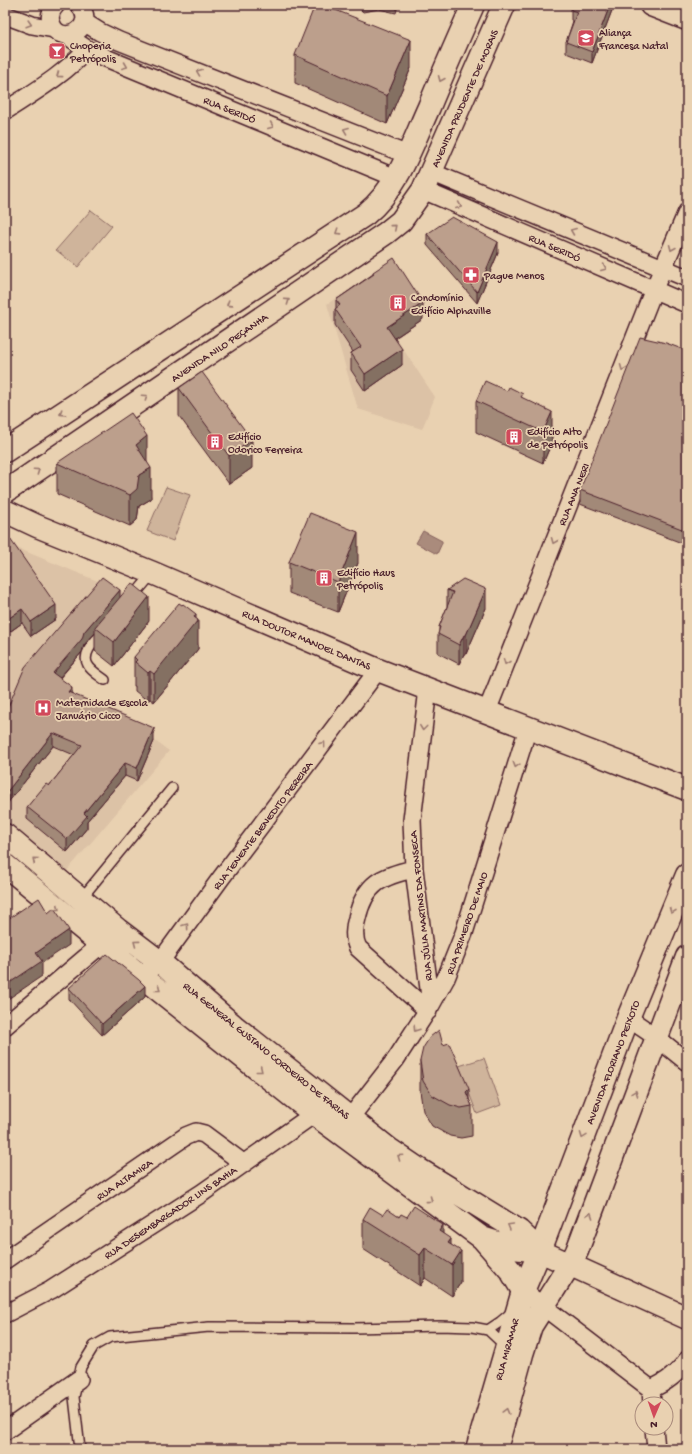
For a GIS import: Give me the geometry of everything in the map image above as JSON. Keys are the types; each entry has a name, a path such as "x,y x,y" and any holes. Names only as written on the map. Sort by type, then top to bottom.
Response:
{"main road":[{"path":"5,451 366,214 382,198 396,178 408,155 473,5"},
{"name":"AVENIDA PRUDENTE DE MORAIS","path":"427,181 504,5"},
{"path":"651,5 687,19"},
{"path":"449,59 475,71"},
{"name":"AVENIDA NILO PEÇANHA","path":"5,492 386,233 401,221 427,181"},
{"path":"103,426 96,424 90,418 90,407 109,386 142,361"},
{"name":"RUA DOUTOR MANOEL DANTAS","path":"5,511 37,526 153,573 378,670 687,789"},
{"name":"RUA DOUTOR MANOEL DANTAS","path":"613,760 687,803"},
{"name":"RUA GENERAL GUSTAVO CORDEIRO DE FARIAS","path":"5,835 118,930 160,962 234,1026 321,1107 350,1118 389,1149 420,1170 519,1231 540,1251 687,1318"},
{"name":"RUA GENERAL GUSTAVO CORDEIRO DE FARIAS","path":"5,865 101,944 321,1107 482,1238 513,1248 540,1251"},
{"name":"AVENIDA FLORIANO PEIXOTO","path":"540,1251 628,1018 687,875"},
{"path":"570,1265 577,1251 687,957"},
{"path":"482,1238 511,1271 520,1299"},
{"name":"RUA MIRAMAR","path":"477,1449 520,1299 540,1251"},
{"name":"RUA MIRAMAR","path":"496,1449 531,1326 570,1265"}],"street":[{"path":"52,6 50,17 60,32 75,33 79,31 82,10"},
{"name":"RUA SERIDÓ","path":"82,10 100,32 119,41 408,155"},
{"name":"RUA SERIDÓ","path":"5,15 32,25 60,32 87,49 396,178"},
{"path":"5,111 60,75 87,49"},
{"path":"212,102 220,80"},
{"path":"308,142 316,118"},
{"path":"366,166 373,162 377,156 378,148 375,141"},
{"name":"RUA SERIDÓ","path":"427,181 553,222 687,278"},
{"name":"RUA SERIDÓ","path":"427,181 545,243 687,304"},
{"name":"RUA ANA NERI","path":"487,711 654,290 687,212"},
{"path":"545,243 553,222"},
{"name":"RUA TENENTE BENEDITO PEREIRA","path":"142,975 160,962 221,878 378,670"},
{"name":"RUA JÚLIA MARTINS DA FONSECA","path":"428,689 412,820 414,869 430,1008"},
{"name":"RUA PRIMEIRO DE MAIO","path":"350,1118 396,1059 430,1008 446,978 464,933 528,728"},
{"path":"414,869 391,874 371,887 363,897 358,912 354,938 358,948 430,1008"},
{"path":"5,1026 118,930"},
{"path":"628,1018 656,1037 687,1062"},
{"name":"RUA DESEMBARGADOR LINS BAHIA","path":"5,1314 51,1290 202,1193 321,1107"},
{"name":"RUA ALTAMIRA","path":"5,1260 186,1136 196,1132 204,1134 243,1163"},
{"path":"520,1299 543,1306 651,1396"},
{"path":"653,1396 687,1360"},
{"path":"5,1431 79,1379"},
{"path":"655,1436 656,1449"}],"lane":[{"path":"128,602 153,573"},
{"path":"105,680 88,666 87,654 89,649 109,625"},
{"path":"81,899 172,788"},
{"path":"488,1330 500,1322 520,1299"},
{"path":"80,1449 74,1397 81,1367 94,1346 110,1337 209,1327 354,1328 440,1326 472,1327 488,1330 506,1347"}],"shaded area":[{"path":"91,210 112,226 78,267 56,250"},
{"path":"359,283 435,397 422,429 358,409 327,304"},
{"path":"166,487 190,495 173,541 147,531"},
{"path":"423,531 442,541 437,554 416,543"},
{"name":"Maternidade Escola Januário Cicco","path":"5,543 129,594 53,685 141,731 169,751 66,872 5,822"},
{"path":"484,1058 501,1105 477,1114 459,1066"}],"building":[{"path":"315,5 323,5 411,40 387,96 295,55"},
{"name":"Aliança Francesa Natal","path":"572,5 610,5 592,52 566,42 577,12 571,10"},
{"name":"Pague Menos","path":"452,217 498,242 477,292 427,234"},
{"path":"394,258 423,303 387,327 402,349 365,374 351,353 361,347 335,309 340,305 336,300 374,274 373,272"},
{"path":"640,337 666,343 687,351 687,531 580,490"},
{"path":"202,372 252,440 229,456 179,388"},
{"path":"485,381 507,391 509,387 523,394 521,397 552,412 543,432 476,401"},
{"path":"131,413 147,436 136,445 151,468 139,475 137,489 130,495 57,463"},
{"path":"310,513 358,532 338,582 289,562"},
{"path":"8,536 56,605 31,622 22,609 5,621 5,538"},
{"path":"102,577 120,590 84,632 82,639 53,673 72,687 68,692 154,728 137,768 125,763 84,813 87,816 67,839 27,807 46,784 49,786 82,745 53,733 6,793 5,714 25,667"},
{"path":"463,579 486,589 466,635 464,635 459,645 438,634 439,627 453,592 447,590"},
{"path":"132,583 149,597 114,642 95,627"},
{"path":"179,603 182,605 183,604 196,614 194,617 198,620 154,674 150,671 148,673 135,662 137,660 134,657"},
{"path":"5,632 8,636 5,639"},
{"path":"39,898 48,913 54,908 69,930 36,953 42,961 5,986 5,921"},
{"path":"107,954 145,986 102,1024 69,988"},
{"path":"439,1030 443,1045 449,1043 469,1089 466,1092 472,1106 461,1108 450,1105 432,1095 423,1081 420,1061 423,1048 430,1037"},
{"path":"414,1206 443,1225 439,1231 451,1239 448,1243 461,1251 452,1265 425,1248 420,1255 363,1219 370,1207 383,1215 387,1209 399,1217 401,1214 407,1217"}],"place":[{"name":"Aliança Francesa Natal","path":"586,38"},
{"name":"Choperia Petrópolis","path":"57,51"},
{"name":"Pague Menos","path":"471,275"},
{"name":"Condomínio Edifício Alphaville","path":"398,303"},
{"name":"Edifício Alto de Petrópolis","path":"514,437"},
{"name":"Edifício Odorico Ferreira","path":"215,442"},
{"name":"Edifício Haus Petrópolis","path":"324,578"},
{"name":"Maternidade Escola Januário Cicco","path":"43,708"}]}
